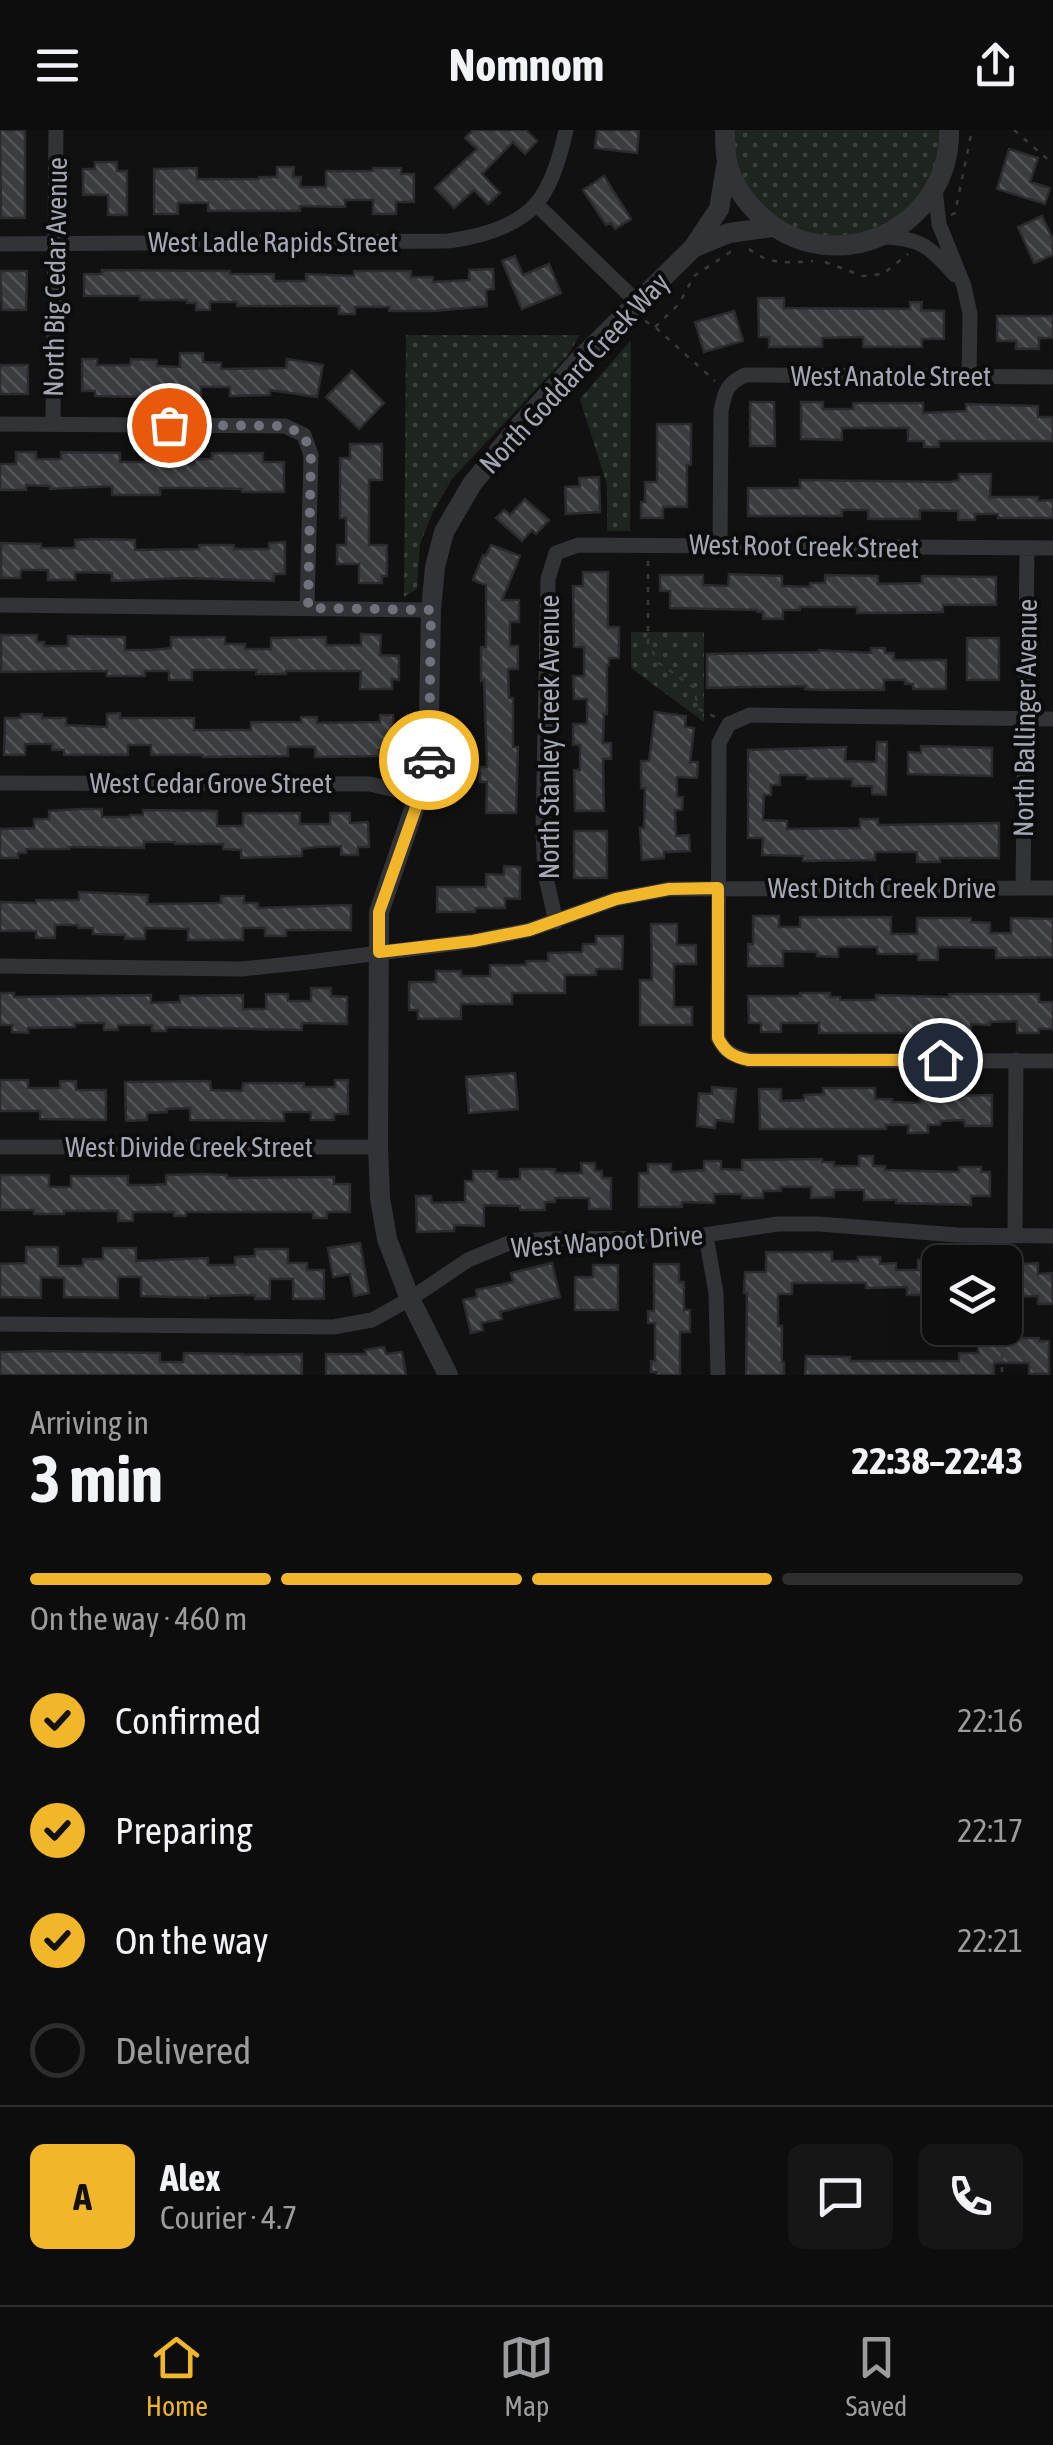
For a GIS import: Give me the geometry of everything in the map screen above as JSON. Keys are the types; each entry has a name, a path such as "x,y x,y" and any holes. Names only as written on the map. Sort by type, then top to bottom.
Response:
{"street":[{"name":"North Big Cedar Avenue","path":"53,424 56,130"},
{"path":"566,130 558,164 536,204 633,306"},
{"path":"725,130 727,161 752,209 798,240 826,246 854,245 881,237 912,217 935,188 946,162 950,131"},
{"name":"North Goddard Creek Way","path":"448,1375 410,1299 387,1239 378,1147 379,912 428,768 434,567 444,532 472,484 515,431 580,359 693,248 719,209 727,161"},
{"path":"935,188 939,224 964,286 970,314 969,376"},
{"name":"West Ladle Rapids Street","path":"0,244 448,242 481,236 514,221 536,204"},
{"name":"North Goddard Creek Way","path":"693,248 729,233 773,226"},
{"path":"881,237 902,237 934,250 964,286"},
{"name":"West Anatole Street","path":"731,382 744,375 1053,376"},
{"path":"720,546 721,411 731,382"},
{"path":"0,424 285,426 304,435 311,455 308,608"},
{"name":"West Root Creek Street","path":"556,554 578,545 648,544 1053,548"},
{"name":"North Ballinger Avenue","path":"1023,888 1028,548"},
{"name":"North Stanley Creek Avenue","path":"556,554 548,579 543,833 556,922"},
{"path":"0,605 431,610"},
{"path":"1053,719 750,715 728,724 719,743 718,888 718,1038 734,1057 1053,1061"},
{"name":"West Cedar Grove Street","path":"0,783 370,784 420,796"},
{"name":"West Ditch Creek Drive","path":"0,966 242,969 310,962 529,930 616,899 669,889 1053,888"},
{"path":"1015,1236 1016,1060"},
{"name":"West Divide Creek Street","path":"0,1147 378,1147"},
{"name":"West Wapoot Drive","path":"0,1324 333,1327 372,1320 468,1260 509,1243 546,1239 684,1238 792,1224 1053,1236"},
{"path":"706,1236 718,1304 718,1375"}],"path":[{"path":"1014,130 1053,164"},
{"path":"633,306 714,381 731,382"},
{"path":"648,544 648,644 659,663 693,687 698,709 728,724"},
{"path":"1002,1345 1002,1375"}],"shaded area":[{"path":"730,130 944,130 931,186 907,213 844,241 800,235 749,195 732,160"},
{"path":"406,335 580,335 568,355 452,479 420,544 417,589 404,597"},
{"path":"631,340 630,531 607,531 607,485 580,399"},
{"path":"631,632 704,632 704,722 631,668"}],"building":[{"path":"0,130 25,130 25,218 1,218"},
{"path":"473,130 526,130 537,141 525,154 513,142 482,174 500,193 488,204 474,190 454,208 435,188 477,149 465,138"},
{"path":"597,130 639,130 637,153 595,148"},
{"path":"1009,149 1038,158 1030,182 1050,188 1045,204 997,189"},
{"path":"95,162 117,162 117,171 127,171 127,215 108,215 108,195 83,195 83,169 95,169"},
{"path":"277,167 294,167 293,177 301,177 300,187 326,187 326,171 401,168 401,174 414,174 414,202 396,202 396,214 373,214 373,200 345,200 345,207 300,206 300,211 208,211 208,203 178,203 178,214 154,214 154,169 197,168 197,179 259,179 277,177"},
{"path":"604,176 631,219 615,229 611,223 606,225 583,190"},
{"path":"1042,216 1053,240 1053,255 1034,263 1018,227"},
{"path":"515,256 523,275 549,264 561,293 522,309 502,261"},
{"path":"493,269 494,289 486,290 487,306 434,311 355,307 355,314 339,314 339,306 237,306 237,302 210,302 210,310 196,310 196,303 187,300 84,296 84,274 102,274 102,270 230,271 274,274 274,281 306,281 306,274 354,276 354,271 411,271 411,277 433,277 433,282 469,280 469,270"},
{"path":"0,271 27,271 26,310 2,310"},
{"path":"758,298 784,298 784,308 910,309 910,302 922,302 921,310 944,311 944,339 922,339 922,347 863,347 863,337 822,338 822,347 769,347 769,337 759,337"},
{"path":"734,311 743,341 704,352 695,322"},
{"path":"997,316 1053,316 1053,338 1039,338 1039,349 1016,349 1016,341 997,341"},
{"path":"180,353 203,353 203,362 221,363 221,369 286,368 287,359 323,365 317,397 270,390 270,395 230,396 230,387 201,387 201,398 95,396 95,391 82,391 82,359 97,359 97,365 130,365 131,359 157,360 157,366 180,367"},
{"path":"0,365 28,365 28,394 0,394"},
{"path":"352,371 384,403 359,429 326,397"},
{"path":"750,402 774,402 775,446 750,446"},
{"path":"801,402 823,402 823,409 853,409 853,403 923,403 923,413 966,411 966,404 1038,406 1038,417 1053,417 1053,441 939,441 939,447 924,447 924,441 908,441 908,428 842,428 842,440 801,439"},
{"path":"657,424 691,424 687,507 663,507 663,518 641,518 645,482 657,482"},
{"path":"350,444 382,444 382,480 369,480 369,545 387,545 387,576 382,576 382,583 359,583 359,564 337,564 337,545 346,545 346,518 340,518 340,458 350,458"},
{"path":"16,452 36,452 36,459 61,459 61,452 120,453 120,462 148,462 147,453 170,452 170,465 212,459 212,453 263,453 263,462 284,462 284,492 160,488 160,495 112,495 112,486 50,489 26,485 26,490 0,490 0,464 16,464"},
{"path":"959,474 991,474 990,497 1053,500 1053,518 975,514 975,520 958,520 958,511 920,510 920,519 868,519 868,510 842,510 842,516 748,516 748,488 800,488 800,480 950,482 959,480"},
{"path":"599,477 600,512 566,514 565,487 580,486 579,478"},
{"path":"525,499 549,520 536,534 532,530 522,541 496,518 504,510 510,515"},
{"path":"75,540 135,540 135,550 199,549 199,545 269,549 269,543 285,542 285,574 274,574 274,581 112,581 112,573 75,572 75,580 48,580 48,570 21,570 20,578 1,578 1,543 75,548"},
{"path":"491,545 520,556 502,600 519,600 519,622 510,622 510,646 518,646 518,669 508,669 509,698 513,698 513,747 518,747 516,813 486,813 487,782 480,782 480,767 487,767 484,680 481,681 481,647 486,647 486,585 473,580"},
{"path":"583,572 608,572 608,627 619,627 619,658 609,658 607,665 603,743 611,743 611,759 603,759 604,811 575,811 574,770 580,770 580,745 573,745 573,724 587,724 587,699 574,699 573,676 584,676 584,647 574,647 573,586 583,586"},
{"path":"729,574 782,576 782,586 810,587 810,583 825,583 825,575 878,576 878,584 922,583 922,576 996,577 996,605 943,605 943,612 899,613 857,613 857,607 800,607 783,610 783,619 763,619 763,612 757,610 670,608 670,591 660,591 660,575 703,575 703,585 728,586"},
{"path":"361,634 381,635 380,655 399,656 399,680 392,679 392,689 360,689 361,671 256,674 257,670 192,670 192,680 169,680 169,671 145,671 145,676 107,676 107,671 1,672 1,635 37,635 37,642 44,642 44,646 68,646 68,636 125,637 125,650 151,650 171,648 171,637 225,637 225,644 271,649 271,638 326,637 326,645 361,645"},
{"path":"967,638 999,638 999,680 967,680"},
{"path":"871,648 885,648 885,653 894,653 894,660 946,660 946,689 913,689 913,684 905,684 905,680 884,680 884,690 822,690 805,689 806,686 707,688 707,654 819,650 871,653"},
{"path":"655,712 686,716 685,727 694,728 690,762 698,762 697,778 677,777 677,797 683,797 682,810 675,810 676,836 689,835 690,851 664,852 664,858 642,860 640,828 644,828 645,788 641,788 641,761 649,761"},
{"path":"120,713 120,718 194,718 194,730 251,730 251,722 301,722 301,717 317,717 317,723 380,722 380,715 393,715 393,750 379,750 379,756 315,757 315,747 288,747 288,756 203,757 151,755 151,745 128,745 128,755 64,755 64,750 52,750 52,744 25,744 25,755 4,755 5,718 42,714 42,718 66,718 66,725 107,727 107,714"},
{"path":"877,742 887,742 886,795 872,794 872,786 852,786 852,779 780,775 780,785 771,785 771,795 764,795 763,820 787,821 787,829 860,828 860,819 878,819 878,825 999,823 999,858 917,862 917,852 875,852 875,860 803,861 803,856 762,855 763,838 748,838 748,750 846,747 845,761 876,762"},
{"path":"921,746 992,748 992,776 908,774 908,752 921,753"},
{"path":"102,809 102,817 143,815 143,810 217,811 217,826 243,826 243,813 300,813 300,824 330,824 330,813 350,813 350,823 368,822 369,847 358,847 358,855 341,855 341,846 302,849 302,856 241,858 241,850 223,849 223,844 144,842 144,848 26,849 26,853 18,853 18,858 0,858 0,829 34,828 34,819 49,819 49,811"},
{"path":"574,831 607,831 607,878 574,878"},
{"path":"504,866 520,867 520,899 505,898 505,908 437,912 437,887 486,887 486,874 504,875"},
{"path":"79,892 148,895 147,904 221,903 221,896 244,896 244,903 258,903 258,908 351,905 351,930 286,930 286,936 265,936 265,928 243,928 243,940 188,940 188,929 145,928 145,939 93,934 93,928 78,925 55,925 55,938 36,938 36,931 0,931 0,902 79,900"},
{"path":"753,916 779,916 779,927 800,927 800,917 891,917 891,934 917,934 917,918 971,918 971,922 990,923 990,933 1011,933 1011,918 1053,919 1053,957 996,958 996,948 938,947 938,960 918,960 918,954 878,954 877,947 838,947 838,957 783,951 783,966 748,966"},
{"path":"651,924 677,924 677,945 696,945 696,964 674,964 674,1007 692,1007 692,1025 640,1025 640,980 652,980"},
{"path":"596,936 623,936 622,969 596,969 596,975 565,975 565,993 512,993 512,1004 461,1004 461,1019 418,1019 418,1010 409,1010 409,982 436,982 436,971 490,976 490,965 526,965 526,961 548,961 548,953 582,952 583,944 596,944"},
{"path":"311,988 331,988 331,996 347,997 347,1024 302,1023 302,1030 166,1027 166,1031 152,1031 152,1025 118,1025 118,1030 104,1030 104,1023 75,1023 75,1027 28,1028 28,1033 12,1032 12,1025 0,1025 0,993 14,993 14,997 151,995 151,1003 180,1002 180,996 243,995 243,1009 266,1009 266,994 288,994 288,1001 311,1001"},
{"path":"830,993 830,997 840,1000 876,1000 876,995 1039,994 1039,1002 1053,1002 1053,1029 1017,1033 1017,1021 971,1024 970,1033 819,1033 819,1023 781,1023 781,1032 761,1032 761,1023 749,1023 748,996"},
{"path":"515,1073 518,1109 469,1113 466,1077"},
{"path":"0,1080 28,1080 28,1088 60,1088 60,1081 76,1081 76,1090 106,1090 106,1120 40,1119 40,1111 0,1111"},
{"path":"335,1080 348,1080 348,1114 334,1114 334,1120 311,1120 311,1112 284,1112 284,1121 190,1120 190,1108 147,1113 147,1120 126,1121 125,1082 210,1081 211,1090 242,1091 243,1083 335,1087"},
{"path":"712,1087 736,1089 733,1122 716,1120 715,1128 697,1126 699,1093 712,1094"},
{"path":"823,1088 875,1088 875,1099 892,1102 920,1103 920,1090 941,1090 941,1096 992,1095 992,1126 965,1126 964,1120 928,1125 928,1133 908,1133 909,1125 886,1125 886,1129 760,1129 759,1089 781,1089 781,1101 824,1094"},
{"path":"859,1156 873,1156 873,1166 885,1166 885,1170 959,1172 959,1167 981,1167 981,1172 990,1172 990,1196 971,1196 971,1205 896,1203 864,1200 864,1190 834,1190 834,1197 811,1198 811,1187 781,1187 781,1191 763,1191 763,1198 714,1194 714,1203 639,1207 639,1173 648,1173 648,1164 671,1164 671,1172 704,1170 704,1161 721,1161 721,1169 742,1170 742,1160 822,1159 834,1162 834,1166 859,1166"},
{"path":"581,1163 595,1163 595,1171 602,1171 602,1178 611,1178 611,1209 589,1209 589,1198 555,1198 555,1202 545,1202 545,1210 484,1205 484,1226 454,1225 454,1231 417,1232 416,1196 431,1196 432,1203 465,1202 465,1181 473,1181 473,1171 497,1171 497,1179 520,1179 520,1169 582,1173"},
{"path":"0,1175 49,1175 49,1187 71,1187 71,1176 128,1176 128,1185 150,1185 166,1184 166,1175 227,1178 334,1177 334,1184 350,1184 350,1212 327,1212 327,1218 313,1218 313,1212 186,1212 186,1216 174,1216 174,1212 133,1212 133,1221 118,1221 118,1211 34,1214 34,1210 0,1210"},
{"path":"360,1243 369,1293 354,1296 350,1274 333,1277 328,1248"},
{"path":"26,1247 58,1247 58,1266 83,1266 83,1259 103,1259 103,1248 136,1248 136,1261 208,1258 208,1265 235,1265 235,1257 255,1256 255,1249 288,1249 288,1263 307,1263 307,1270 324,1270 324,1299 293,1299 293,1279 270,1279 270,1299 255,1299 255,1295 141,1296 141,1277 118,1277 118,1298 64,1297 64,1278 41,1277 41,1298 0,1297 0,1264 26,1263"},
{"path":"766,1252 832,1252 832,1261 880,1257 880,1264 896,1263 896,1270 918,1270 918,1260 922,1260 922,1295 907,1295 907,1287 866,1288 866,1283 792,1283 792,1294 778,1294 784,1375 746,1375 745,1272 766,1272"},
{"path":"552,1263 560,1297 500,1312 502,1319 481,1323 483,1330 471,1333 463,1300 477,1297 476,1290 513,1282 511,1273"},
{"path":"1038,1263 1038,1274 1052,1273 1053,1304 1038,1304 1038,1296 1022,1297 1022,1264"},
{"path":"654,1264 679,1264 679,1282 684,1282 684,1310 690,1310 690,1332 680,1332 680,1375 651,1372 651,1361 655,1361 655,1323 648,1323 648,1311 654,1311"},
{"path":"593,1265 618,1265 618,1310 575,1310 575,1277 593,1277"},
{"path":"1022,1338 1049,1341 1049,1374 1029,1374 1029,1363 994,1363 994,1375 805,1375 806,1356 850,1357 850,1361 959,1361 959,1353 978,1353 978,1345 1022,1345"},
{"path":"384,1347 386,1354 402,1352 406,1375 326,1375 326,1354 366,1354 365,1350"},
{"path":"0,1352 160,1353 160,1362 183,1362 184,1353 302,1354 302,1375 0,1375"}],"way so far":[{"path":"169,425 285,426 304,435 311,455 308,608 431,610 429,760"}],"route":[{"path":"429,760 379,912 379,952 529,930 616,899 669,889 718,888 718,1038 734,1057 940,1060"}]}
